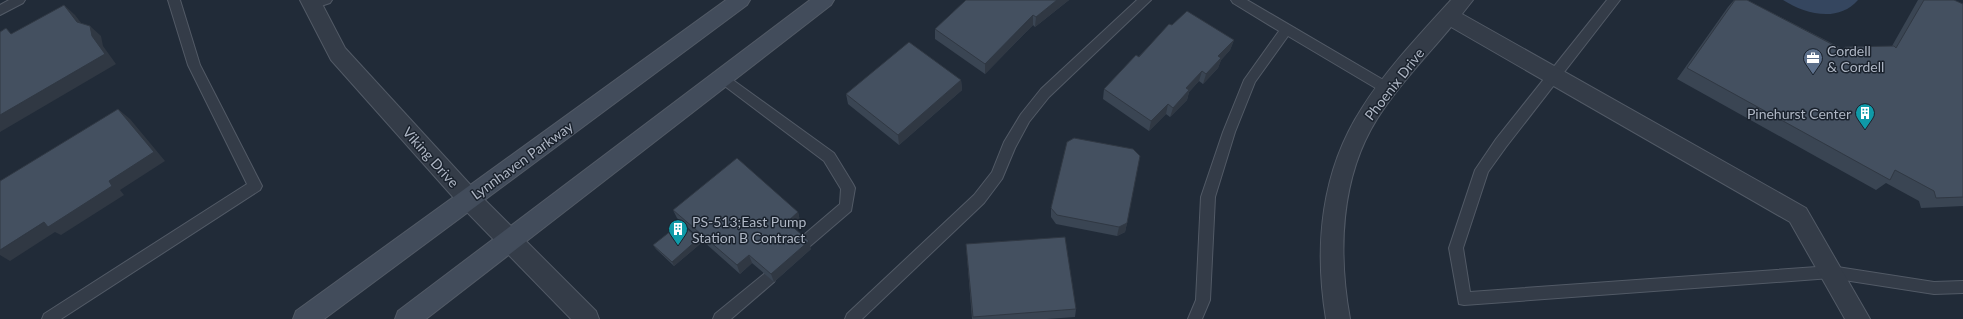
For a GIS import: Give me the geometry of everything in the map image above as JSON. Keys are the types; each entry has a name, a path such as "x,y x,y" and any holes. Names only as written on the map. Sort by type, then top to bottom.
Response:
{"main road":[{"name":"Lynnhaven Parkway","path":"305,319 740,0"},
{"path":"407,319 824,0"}],"street":[{"name":"Viking Drive","path":"316,2 338,54 469,199 587,319"},
{"path":"1456,8 1554,76 1798,215 1858,319"},
{"name":"Phoenix Drive","path":"1338,319 1331,256 1335,206 1346,161 1365,121 1388,89 1456,8"}],"lane":[{"path":"0,10 19,0"},
{"path":"49,319 255,186 194,65 174,0"},
{"path":"852,319 979,199 997,175 1009,146 1025,118 1045,93 1145,0"},
{"path":"1237,0 1388,89"},
{"path":"1614,0 1501,143 1482,170 1456,248 1464,299 1831,272 1934,288 1963,287"},
{"path":"1194,319 1203,300 1208,197 1212,183 1229,132 1250,80 1287,29"},
{"path":"722,78 829,157 848,188 846,207 804,243"},
{"path":"720,319 769,278"}],"water":[{"path":"1783,0 1858,0 1841,12 1821,14 1801,9"}],"building":[{"path":"966,0 1057,0 1036,17 1033,15 985,64 935,29"},
{"name":"Pinehurst Center","path":"1735,0 1747,0 1845,51 1845,47 1894,46 1896,48 1924,0 1954,0 1963,4 1963,197 1936,198 1934,191 1895,170 1890,180 1687,68"},
{"path":"64,5 77,22 90,26 92,36 105,54 0,115 0,32 6,28 11,34"},
{"path":"1187,11 1234,40 1218,56 1221,58 1206,74 1202,71 1186,88 1189,90 1173,108 1168,104 1151,121 1104,89 1136,55 1139,57 1169,24 1172,25"},
{"path":"909,42 961,80 898,135 846,94"},
{"path":"118,109 154,152 109,181 112,186 48,227 44,222 0,250 0,181"},
{"path":"1074,138 1133,149 1140,156 1127,223 1119,227 1057,215 1051,208 1067,142"},
{"path":"737,158 798,212 787,222 809,241 771,274 749,255 737,265 673,210"},
{"name":"PS-513;East Pump Station B Contract","path":"681,223 698,239 672,262 653,245"},
{"path":"1065,237 1076,309 973,317 966,244"}],"place":[{"name":"Cordell & Cordell","path":"1813,75"},
{"name":"Pinehurst Center","path":"1865,130"},
{"name":"PS-513;East Pump Station B Contract","path":"678,246"}]}
